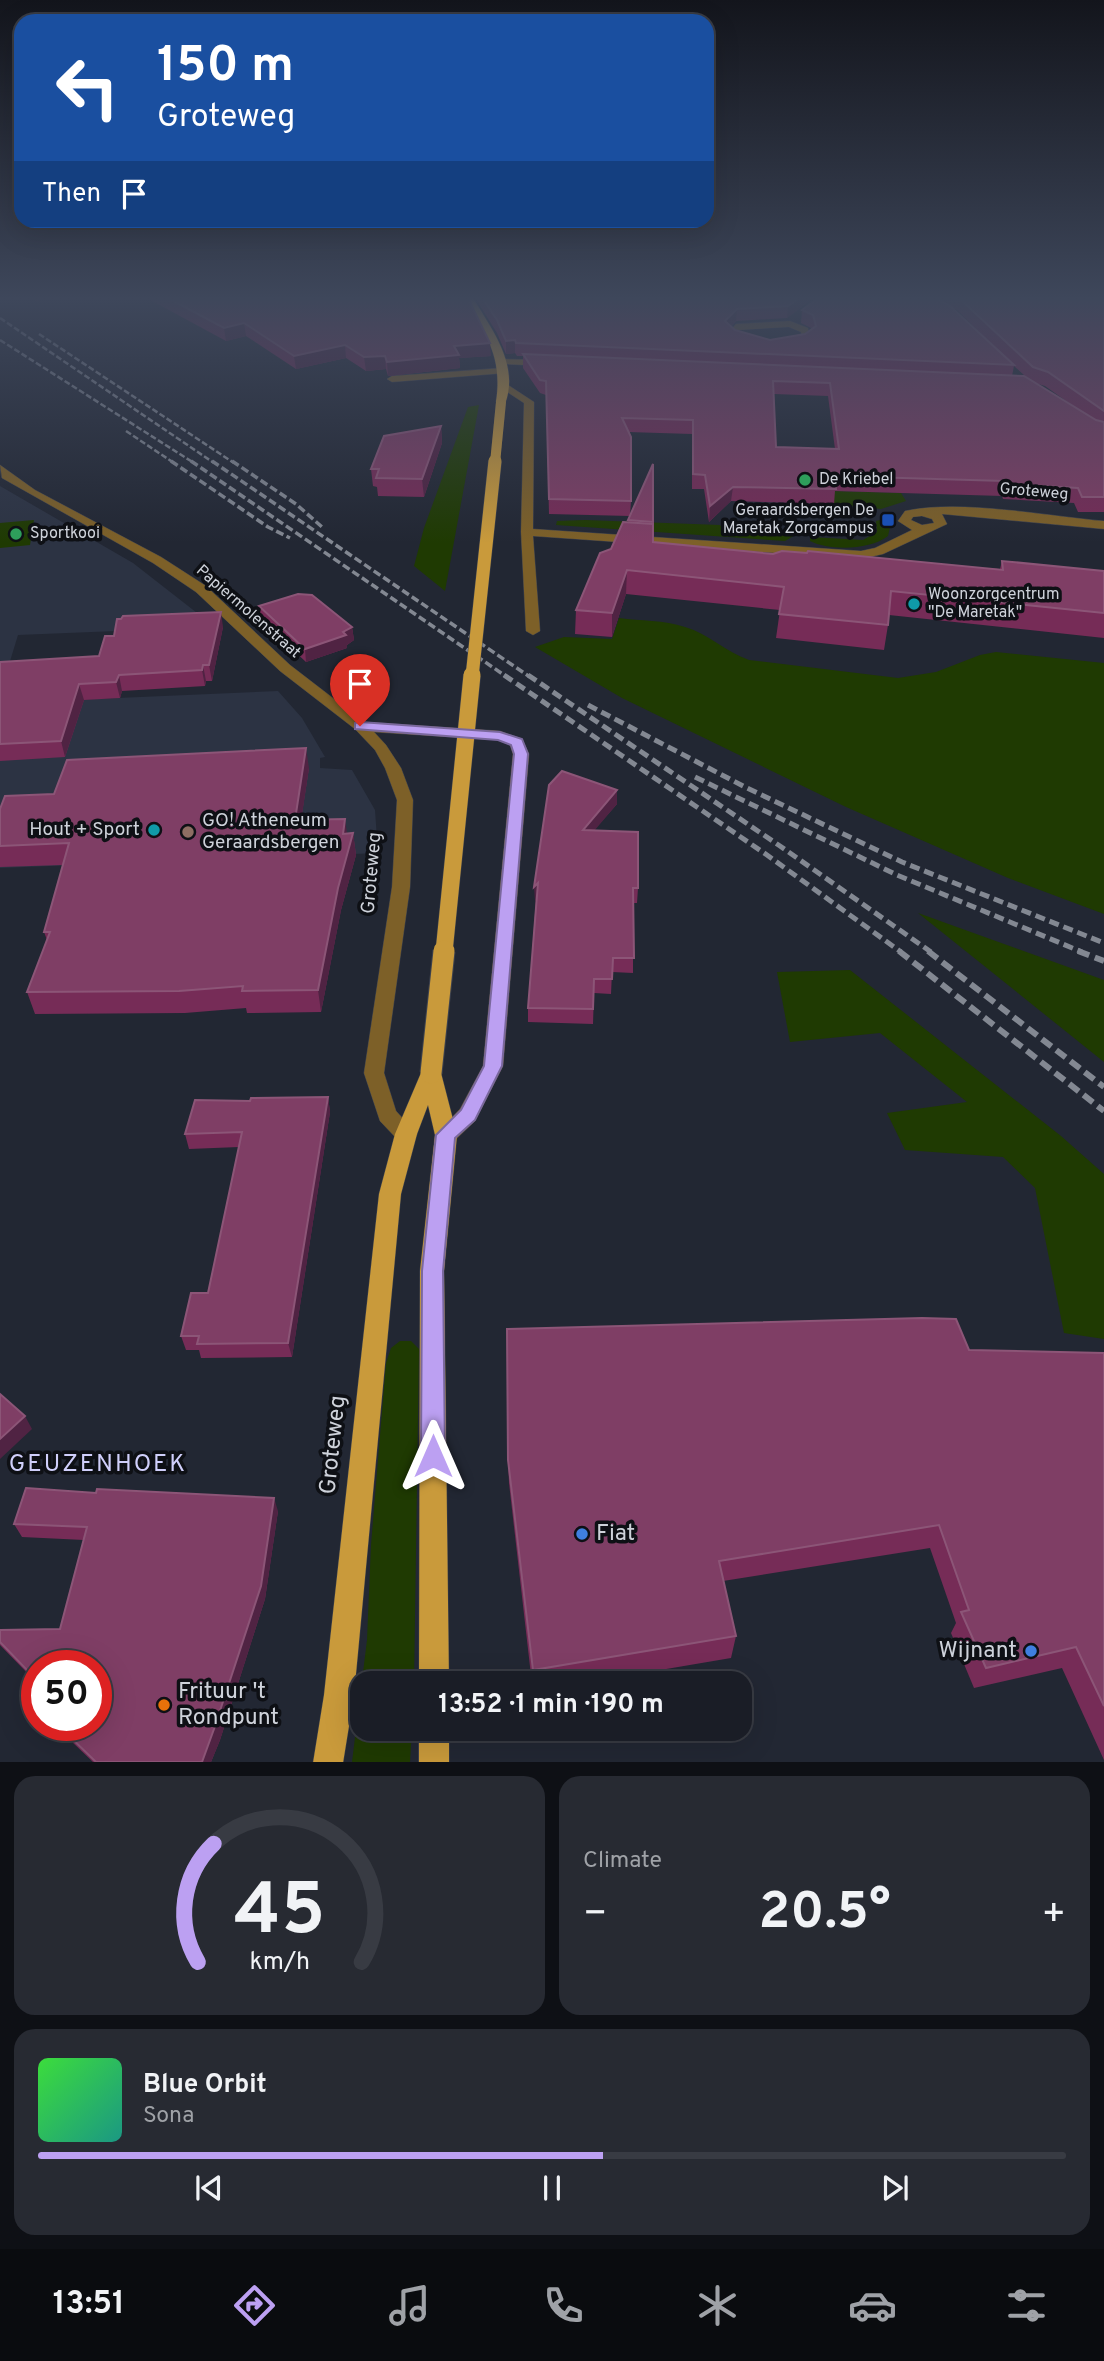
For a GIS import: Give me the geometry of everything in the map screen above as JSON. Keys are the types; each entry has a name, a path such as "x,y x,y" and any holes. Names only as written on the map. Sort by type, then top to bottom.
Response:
{"main road":[{"path":"504,378 505,386"},
{"name":"Groteweg","path":"328,1762 340,1682 390,1194 406,1134 431,1073 501,402 505,386"},
{"name":"Groteweg","path":"431,1073 446,1135 432,1271 434,1671"},
{"path":"434,1741 435,1762"}],"street":[{"path":"392,379 399,378"},
{"path":"505,386 529,402 527,532 533,631"},
{"name":"Papiermolenstraat","path":"0,468 6,476 31,492 201,589 285,668 360,726"},
{"name":"Groteweg","path":"919,512 937,509 1104,524"},
{"path":"527,532 861,555 879,551 906,530 935,528 944,514 958,511"},
{"path":"906,530 905,516 919,512 937,516 941,522"},
{"path":"360,726 500,736 517,742 521,754 493,1066 468,1115 446,1135"},
{"name":"Groteweg","path":"360,726 381,748 393,768 405,800 401,887 374,1073 387,1115 406,1134"}],"shaded area":[{"path":"0,486 133,563 215,627 18,635 0,694"},
{"name":"GO! Atheneum Geraardsbergen","path":"278,691 302,718 325,757 320,758 320,768 352,770 375,810 378,853 0,868 0,727 48,701"}],"green space":[{"path":"479,405 445,591 414,566 424,528 468,407"},
{"path":"831,491 901,493 906,501 881,509 833,504"},
{"name":"Sportkooi","path":"34,520 30,545 0,548 0,523"},
{"path":"557,521 720,525 722,528 795,535 785,541 556,525"},
{"path":"876,521 891,523 888,536 871,544 839,548 810,541 810,537 863,540 877,532"},
{"path":"619,618 685,627 749,660 898,678 936,672 980,655 996,652 1104,663 1104,914 1008,878 846,807 622,698 535,647 564,637 612,639"},
{"path":"918,913 1104,980 1104,1062"},
{"path":"850,970 1061,1136 1104,1174 1104,1339 1064,1333 1035,1188 1003,1157 905,1150 887,1113 967,1102 880,1033 790,1042 777,972"},
{"path":"400,1341 411,1341 419,1349 414,1671 363,1671 386,1363 391,1348"},
{"path":"355,1741 411,1741 410,1762 352,1762"}],"building":[{"path":"539,378 1028,378 1096,420 1104,422 1104,497 1082,497 1078,488 1007,484 1005,481 834,476 836,489 733,487 710,506 705,475 693,474 693,420 622,418 631,437 631,501 549,499 546,381","holes":["773,381 830,383 839,449 776,447"]},
{"path":"1057,378 1104,378 1104,411"},
{"path":"441,426 422,479 376,478 379,469 371,469 384,436"},
{"path":"653,464 653,522 628,520"},
{"path":"623,522 653,524 653,542 773,554 782,551 808,551 1003,570 1002,561 1104,571 1104,613 891,591 888,625 779,614 784,587 627,570 612,613 576,610 600,553 611,549"},
{"path":"298,594 312,595 352,627 343,632 346,635 305,649 259,606"},
{"path":"221,612 209,665 203,665 202,670 119,675 116,682 79,684 61,741 0,744 0,662 99,656 105,636 114,636 117,619 123,616"},
{"path":"306,748 295,820 345,819 343,834 353,833 338,888 318,990 242,991 243,986 179,991 27,992 50,932 44,932 69,843 0,846 0,809 5,796 54,794 67,760"},
{"path":"562,771 617,790 583,830 638,832 638,888 633,888 634,958 613,958 612,979 594,979 593,1009 528,1008 538,883 534,887 549,785"},
{"path":"328,1097 288,1343 197,1344 199,1336 181,1336 191,1293 208,1293 242,1132 185,1134 195,1100 250,1101 251,1098"},
{"path":"956,1319 969,1350 1104,1353 1104,1706 1076,1647 986,1668 961,1612 969,1610 939,1525 719,1561 736,1636 533,1670 508,1460 507,1329"},
{"path":"0,1394 25,1416 0,1439"},
{"path":"26,1488 96,1493 97,1489 274,1498 261,1586 202,1762 96,1762 74,1741 112,1741 112,1650 21,1650 21,1664 0,1642 0,1630 60,1629 87,1527 14,1524"}],"railway":[{"path":"60,378 193,462"},
{"path":"89,378 214,463"},
{"path":"106,378 234,463"},
{"path":"126,431 171,461"},
{"path":"171,461 268,527 290,538"},
{"path":"212,461 530,677"},
{"path":"232,461 296,504 322,527"},
{"path":"193,462 507,677"},
{"path":"504,675 767,855 901,952"},
{"path":"528,675 931,952"},
{"path":"588,705 745,787 902,862 1104,943"},
{"path":"695,777 897,875 1082,952"},
{"path":"899,951 1104,1111"},
{"path":"928,951 1104,1087"},
{"path":"1078,951 1104,961"}],"place":[{"name":"De Kriebel","path":"805,480"},
{"name":"Geraardsbergen De Maretak Zorgcampus","path":"888,520"},
{"name":"Sportkooi","path":"16,534"},
{"name":"Woonzorgcentrum \"De Maretak\"","path":"914,604"},
{"name":"Hout + Sport","path":"154,830"},
{"name":"GO! Atheneum Geraardsbergen","path":"188,832"},
{"name":"Fiat","path":"582,1534"},
{"name":"Wijnant","path":"1031,1651"},
{"name":"Frituur 't Rondpunt","path":"164,1705"}],"district":[{"name":"GEUZENHOEK","path":"98,1465"}],"route":[{"path":"360,726 500,736 517,742 521,754 493,1066 468,1115 446,1135 432,1271 433,1456"}]}
